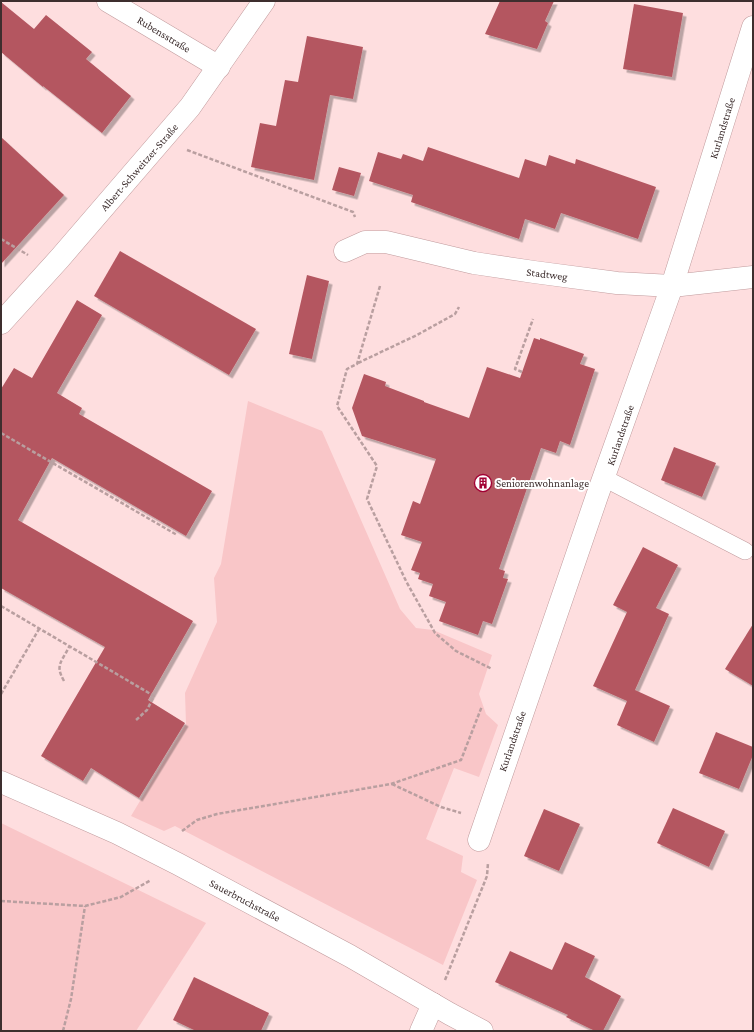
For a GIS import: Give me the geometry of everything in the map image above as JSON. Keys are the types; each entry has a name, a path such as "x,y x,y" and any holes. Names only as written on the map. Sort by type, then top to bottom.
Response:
{"street":[{"name":"Rubensstraße","path":"108,1 219,67"},
{"name":"Albert-Schweitzer-Straße","path":"1,323 60,258 190,107 264,1"},
{"name":"Kurlandstraße","path":"482,830 597,496 672,286 753,27"},
{"name":"Stadtweg","path":"345,251 365,242 386,242 474,263 617,283 672,286 753,277"},
{"name":"Sauerbruchstraße","path":"1,782 111,830 178,864 350,956 482,1031"},
{"path":"421,1031 433,1004"}],"lane":[{"path":"604,478 745,551"}],"path":[{"path":"163,139 181,148 353,212 365,242"},
{"path":"357,364 380,286"},
{"path":"459,308 455,314 417,335 347,369 337,406 377,466 367,498 406,581 435,633 456,651 492,669"},
{"path":"522,372 515,369 533,319"},
{"path":"1,433 177,535"},
{"path":"1,606 154,696 147,710 135,720"},
{"path":"1,694 39,629"},
{"path":"64,681 59,671 60,665 69,646"},
{"path":"182,831 197,820 217,814 391,784 461,760 482,706"},
{"path":"391,784 441,807 482,830 488,864 487,876 441,991 433,1004"},
{"path":"1,901 85,906 121,897 178,864"},
{"path":"63,1031 70,1000 85,906"}],"shaded area":[{"path":"248,401 322,431 400,609 416,628 433,630 492,655 479,694 486,714 498,725 479,777 454,768 426,839 463,856 461,872 477,880 443,965 175,826 164,831 131,816 186,724 185,693 217,622 214,578 221,564"},
{"path":"1,823 206,923 136,1031 1,1031"}],"building":[{"path":"500,1 554,1 545,21 548,23 537,49 485,34"},
{"path":"1,2 34,29 46,15 92,52 86,59 131,96 102,133 1,52"},
{"path":"634,4 683,13 672,77 623,69"},
{"path":"307,36 363,47 353,99 330,95 314,180 251,167 260,123 276,126 285,80 298,82"},
{"path":"1,137 64,195 1,264"},
{"path":"428,147 519,178 525,159 546,166 549,155 575,164 576,159 656,187 638,239 561,213 555,229 525,219 519,239 411,202 413,195 369,181 378,152 401,159 403,154 423,161"},
{"path":"339,167 361,173 354,196 332,190"},
{"path":"120,251 256,329 229,375 94,296"},
{"path":"307,275 329,281 312,359 289,354"},
{"path":"77,300 102,315 57,393 82,408 79,414 212,491 186,536 52,458 18,520 193,621 148,700 185,723 139,798 91,768 83,781 41,756 105,647 1,588 1,389 14,368 32,378"},
{"name":"Seniorenwohnanlage","path":"534,338 540,340 540,338 584,354 580,364 595,369 570,445 560,441 556,453 541,448 499,569 505,571 503,578 508,579 492,624 483,621 478,635 439,621 446,602 429,596 433,584 418,579 420,573 411,570 422,542 401,535 413,501 420,504 436,459 362,436 352,408 364,374 386,382 385,386 469,418 487,367 520,378"},
{"path":"674,447 716,463 702,497 661,480"},
{"path":"643,547 678,565 656,608 669,614 635,690 670,706 654,742 617,725 627,701 593,686 627,612 613,605"},
{"path":"753,624 753,686 725,669"},
{"path":"716,732 753,747 753,755 739,789 699,773"},
{"path":"673,808 725,831 709,867 657,843"},
{"path":"544,809 580,824 559,871 524,856"},
{"path":"565,942 595,956 585,977 621,996 603,1031 595,1031 566,1017 568,1015 495,982 510,951 552,970"},
{"path":"194,977 269,1013 261,1031 196,1031 173,1020"}],"place":[{"name":"Seniorenwohnanlage","path":"483,483"}]}
